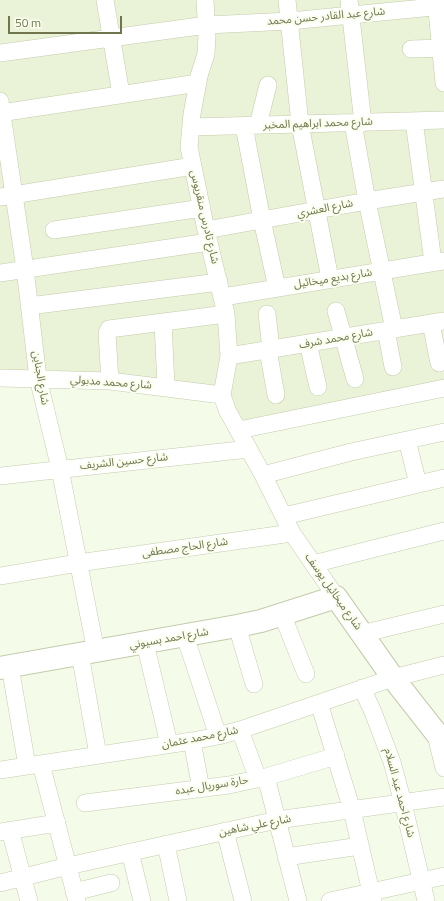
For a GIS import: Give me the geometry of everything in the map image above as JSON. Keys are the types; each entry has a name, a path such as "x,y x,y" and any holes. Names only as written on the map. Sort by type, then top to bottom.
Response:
{"street":[{"path":"104,0 121,94"},
{"name":"شارع تادرس منقريوس","path":"205,0 207,25 206,54 198,83 192,114 190,147 226,314 229,356 222,395"},
{"path":"287,0 300,124 330,279"},
{"path":"439,4 444,83"},
{"name":"شارع عبد القادر حسن محمد","path":"0,53 207,25 290,21 350,8 439,4"},
{"path":"350,8 358,123 367,201 382,271 390,330 393,367"},
{"path":"411,49 442,48"},
{"path":"1,109 198,83"},
{"path":"268,85 251,126 262,220 277,288"},
{"name":"شارع الجناين","path":"1,109 7,195 25,269 38,378 60,469 78,563 98,755"},
{"name":"شارع محمد ابراهيم المخبر","path":"192,127 444,120"},
{"path":"414,121 424,192 438,262"},
{"path":"7,195 193,166"},
{"name":"شارع العشري","path":"0,273 208,236 262,220 444,189"},
{"path":"54,230 202,208"},
{"name":"شارع بديع ميخائيل","path":"29,306 221,290 277,288 438,262"},
{"path":"336,311 355,379"},
{"path":"110,381 107,333 109,329 226,314"},
{"path":"267,314 269,350 276,395"},
{"path":"163,322 166,387"},
{"path":"437,322 439,363"},
{"name":"شارع محمد شرف","path":"229,356 437,322"},
{"path":"308,343 318,387"},
{"name":"شارع محمد مدبولي","path":"0,378 110,381 222,395"},
{"path":"222,395 227,410 238,430 444,388"},
{"name":"شارع ميخائيل يوسف","path":"238,430 249,448 292,533 361,634 439,737"},
{"path":"263,475 351,452 444,432"},
{"path":"406,440 418,484"},
{"name":"شارع حسين الشريف","path":"0,476 249,448"},
{"path":"284,516 444,478"},
{"path":"313,564 444,531"},
{"name":"شارع الحاج مصطفى","path":"0,576 78,563 292,533"},
{"name":"شارع احمد بسيوني","path":"5,667 237,626 336,597"},
{"path":"282,614 306,674"},
{"path":"361,634 444,614"},
{"path":"237,626 254,684"},
{"path":"185,636 218,736"},
{"path":"145,643 169,744"},
{"name":"شارع محمد عثمان","path":"0,770 218,736 240,730 393,678 444,665"},
{"path":"5,667 34,765 57,823 76,896 111,883"},
{"name":"شارع احمد عبد السلام","path":"362,688 384,738 404,803 426,901"},
{"path":"319,703 352,810 372,896"},
{"path":"240,730 262,778 277,820 298,901"},
{"path":"439,737 444,768"},
{"path":"192,741 201,789"},
{"name":"حارة سوريال عبده","path":"85,803 229,785 262,778 336,756"},
{"name":"شارع علي شاهين","path":"0,883 68,866 277,820 444,797"},
{"path":"29,901 23,877 5,831 57,823"},
{"path":"225,831 243,901"},
{"path":"166,844 178,901"},
{"path":"286,857 360,846"},
{"path":"130,852 142,901"},
{"path":"330,901 372,896 421,881 444,876"}],"shaded area":[{"path":"0,0 444,0 444,391 243,423 229,404 69,384 0,383"}]}
